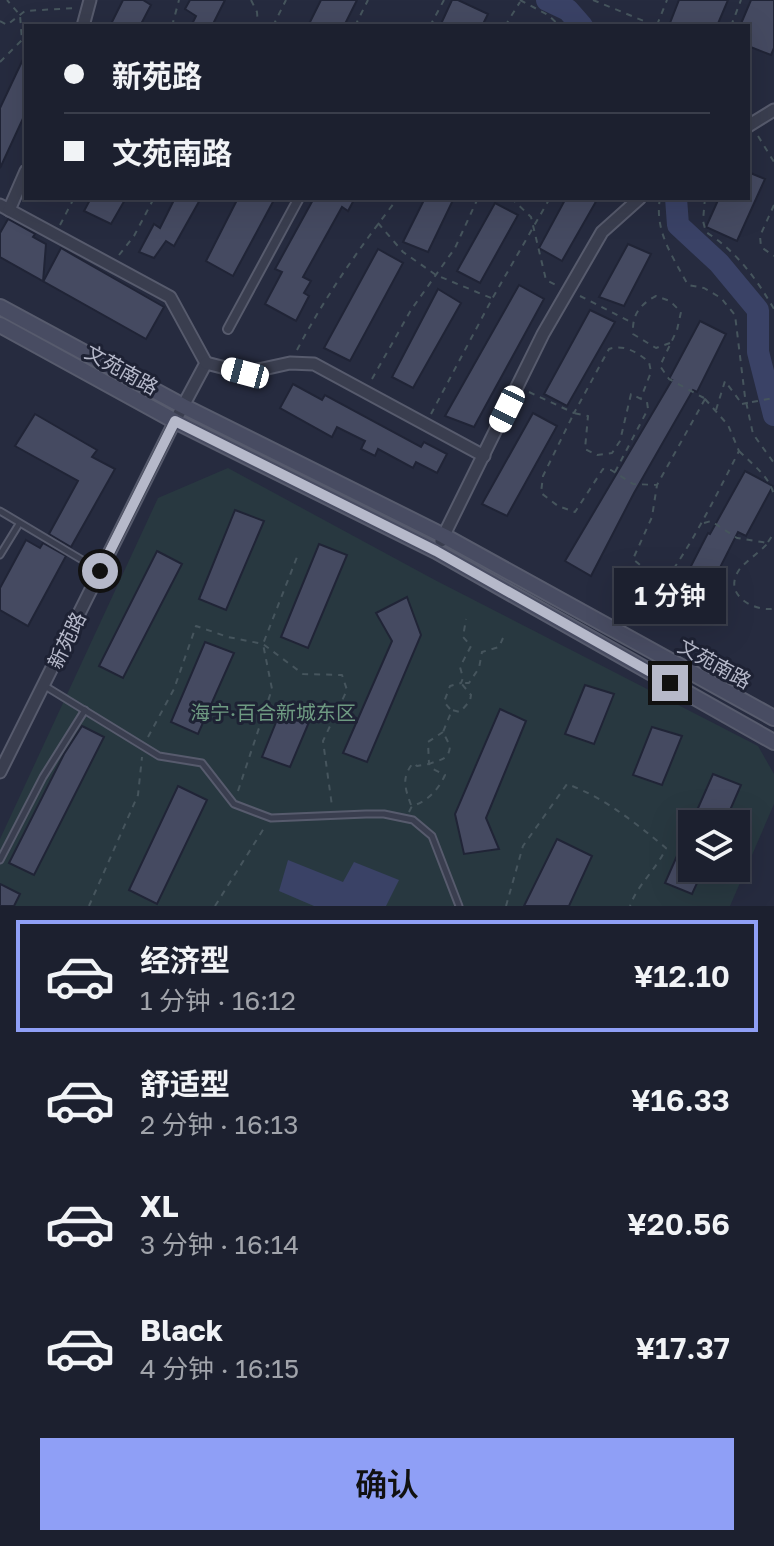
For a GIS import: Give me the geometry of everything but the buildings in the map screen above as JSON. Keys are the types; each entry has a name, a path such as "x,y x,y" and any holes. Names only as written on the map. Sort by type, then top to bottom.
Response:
{"main road":[{"name":"文苑南路","path":"0,307 183,406 444,536 774,718"},
{"name":"文苑南路","path":"0,325 175,421 436,551 774,742"}],"street":[{"path":"84,24 89,3"},
{"path":"750,125 774,110"},
{"path":"24,174 4,208 170,297 206,363 245,373 290,363 314,364 484,456"},
{"path":"228,329 298,200"},
{"path":"436,551 543,334 568,290 602,232 638,200"},
{"name":"新苑路","path":"0,772 206,363"}],"lane":[{"path":"0,511 100,571"},
{"path":"0,555 19,524"},
{"path":"44,685 159,756 202,763 234,804 271,818 384,814 413,820 432,836 459,906"},
{"path":"0,860 43,777 85,710"}],"path":[{"path":"0,62 22,40 20,15 7,0"},
{"path":"173,24 179,0"},
{"path":"251,0 257,12 258,24"},
{"path":"274,24 286,0"},
{"path":"356,24 368,0"},
{"path":"431,24 444,0"},
{"path":"506,24 521,0 558,24"},
{"path":"593,0 651,24"},
{"path":"657,24 667,0"},
{"path":"732,24 741,0"},
{"path":"0,21 7,25 25,11 89,3"},
{"path":"750,125 774,162"},
{"path":"55,235 73,200"},
{"path":"111,265 134,236 153,200"},
{"path":"290,363 325,298 396,200"},
{"path":"365,392 411,310 455,248 477,200"},
{"path":"513,200 531,217 546,280 632,322"},
{"path":"425,424 549,200"},
{"path":"660,200 661,231 688,285 704,288 721,298 735,315 753,434 774,463"},
{"path":"705,200 703,221 706,232 741,261 774,309"},
{"path":"774,205 760,236 761,247 774,256"},
{"path":"378,223 403,252 436,275 492,299"},
{"path":"670,343 656,348 633,334 632,322 640,304 656,296 670,301 681,312 677,330 660,366 669,379 705,399 716,410 728,425 739,451 773,486 774,495"},
{"path":"640,399 651,372 649,362 628,349 609,349 543,476 541,493 558,506 575,512 603,469 615,472 633,484 657,485"},
{"path":"716,410 725,381 742,404 774,398"},
{"path":"518,386 574,413 588,416 585,449 597,455 612,453 620,441 631,394 647,402 648,409 615,472"},
{"path":"705,399 657,485 652,517 633,559 653,576 668,577 703,523 739,451"},
{"path":"703,523 711,521 737,538 768,543"},
{"path":"774,533 768,543 738,571 734,586 743,603 758,609 771,609 774,605"},
{"path":"234,804 272,689 263,644 297,557"},
{"path":"461,683 460,667 471,646 463,637 466,619"},
{"path":"89,906 138,795 143,746 174,689 196,626 263,644 303,674 342,675 347,690 323,741 334,815"},
{"path":"461,683 471,695 470,701 460,712 452,710 444,702 446,692 450,686 461,683 469,683 475,677 482,652 499,647 503,638"},
{"path":"412,806 437,790 444,779 445,775 429,764 428,742 443,732 452,710"},
{"path":"407,819 412,806 405,775 413,763 417,766 444,760 450,746 443,732"},
{"path":"506,906 523,846 567,784 593,793 625,814 666,848 659,864 630,906"},
{"path":"215,906 271,818"}],"green space":[{"name":"海宁·百合新城东区","path":"228,468 433,579 758,746 774,774 774,804 750,860 750,810 678,810 678,882 740,882 730,906 0,906 0,839 158,498"}],"water":[{"path":"288,860 343,882 354,862 399,880 386,906 314,906 279,891"}],"waterway":[{"path":"547,0 568,10 580,24"},
{"path":"676,200 678,225 719,263 758,310 758,352 774,415"}],"route":[{"path":"100,571 175,421 436,551 670,683"}]}
